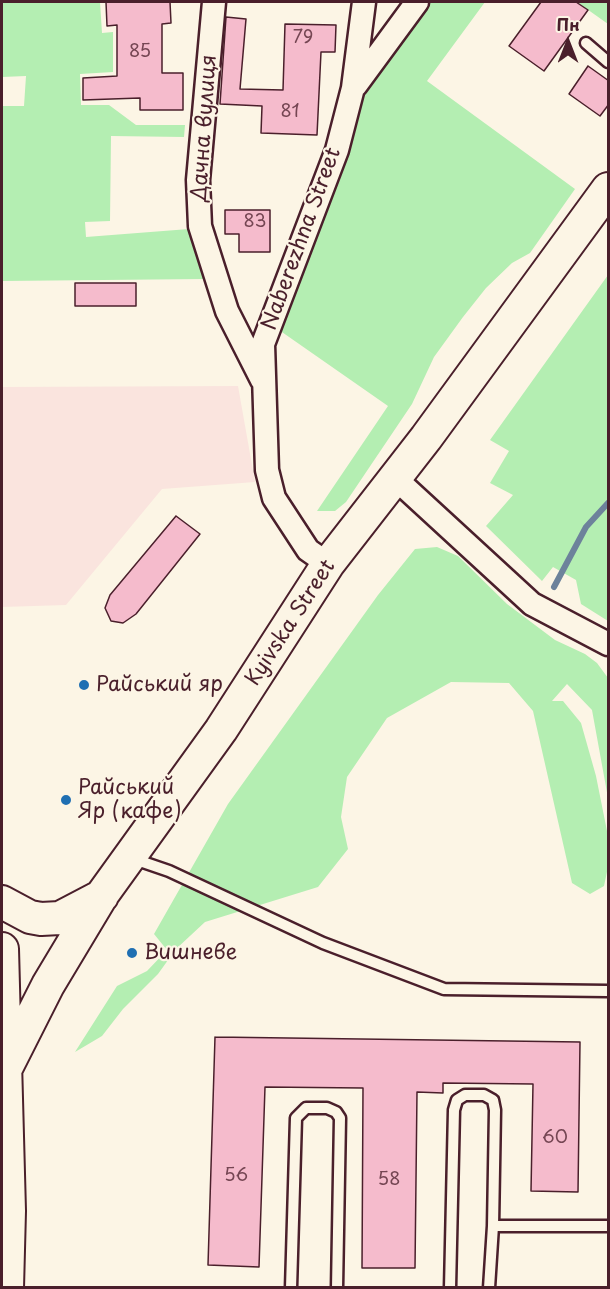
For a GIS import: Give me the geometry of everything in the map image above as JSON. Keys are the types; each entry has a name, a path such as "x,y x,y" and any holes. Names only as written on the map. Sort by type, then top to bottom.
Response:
{"main road":[{"name":"Kyivska Street","path":"3,1074 48,985 102,896 220,730 328,564 396,479 609,189"},
{"path":"2,902 30,916 41,919 60,918 102,896"},
{"path":"2,949 3,1074 9,1211 5,1270"}],"street":[{"name":"Дачна вулиця","path":"214,2 198,180 200,226 226,311 266,386"},
{"name":"Naberezhna Street","path":"328,564 308,550 274,498 267,470 263,344 337,150 353,88 364,2"},
{"path":"353,88 417,2"},
{"path":"396,479 532,604 609,644"}],"lane":[{"path":"585,43 609,62"},
{"path":"130,858 169,871 323,943 444,989 609,991"},
{"path":"450,1287 454,1110 457,1100 465,1095 484,1095 493,1100 495,1110 493,1226 489,1287"},
{"path":"291,1287 296,1118 306,1108 327,1108 336,1112 340,1118 338,1287"},
{"path":"493,1226 609,1226"}],"shaded area":[{"path":"238,386 255,482 162,489 66,605 2,607 2,387"}],"green space":[{"path":"2,2 100,2 102,33 113,32 113,72 80,74 81,105 109,105 136,125 185,125 184,137 111,136 110,221 85,222 86,237 189,229 204,279 2,281 2,106 24,106 26,76 2,77"},
{"path":"431,2 485,2 427,81 575,189 530,253 512,263 486,288 463,317 434,357 412,404 346,502 335,511 317,511 388,406 279,330 346,156 365,91"},
{"path":"577,2 608,2 608,24"},
{"path":"608,275 608,621 581,604 576,580 553,567 542,581 486,526 513,495 490,483 509,451 490,440"},
{"path":"437,547 458,556 507,604 555,640 585,654 597,663 608,678 608,798 592,710 567,684 552,701 563,701 581,723 596,776 608,836 608,867 604,886 590,894 572,883 533,711 509,683 451,682 387,718 347,777 341,817 348,849 318,887 205,922 176,949 158,974 123,1009 102,1036 75,1052 117,986 147,971 167,950 154,934 228,804 378,595 415,549"}],"building":[{"path":"106,2 170,2 171,23 162,24 162,73 183,73 183,110 140,110 140,98 83,100 83,78 117,76 117,25 107,26"},
{"path":"541,2 576,2 588,10 544,71 509,46"},
{"path":"226,17 246,19 240,89 283,90 285,24 336,25 335,52 321,52 317,135 261,133 262,106 220,104"},
{"path":"588,66 609,81 609,104 600,116 569,94"},
{"path":"225,210 270,210 270,252 239,252 239,234 225,234"},
{"path":"75,283 136,283 136,306 75,306"},
{"path":"176,516 200,534 136,614 123,623 111,621 105,608 110,595"},
{"path":"215,1037 580,1042 578,1192 531,1191 533,1084 443,1083 443,1093 417,1092 415,1268 362,1268 363,1088 265,1087 259,1267 208,1265"}],"waterway":[{"path":"554,587 586,527 608,503"}],"place":[{"name":"Райський яр","path":"84,685"},
{"name":"Райський Яр (кафе)","path":"66,800"},
{"name":"Вишневе","path":"132,953"}]}
